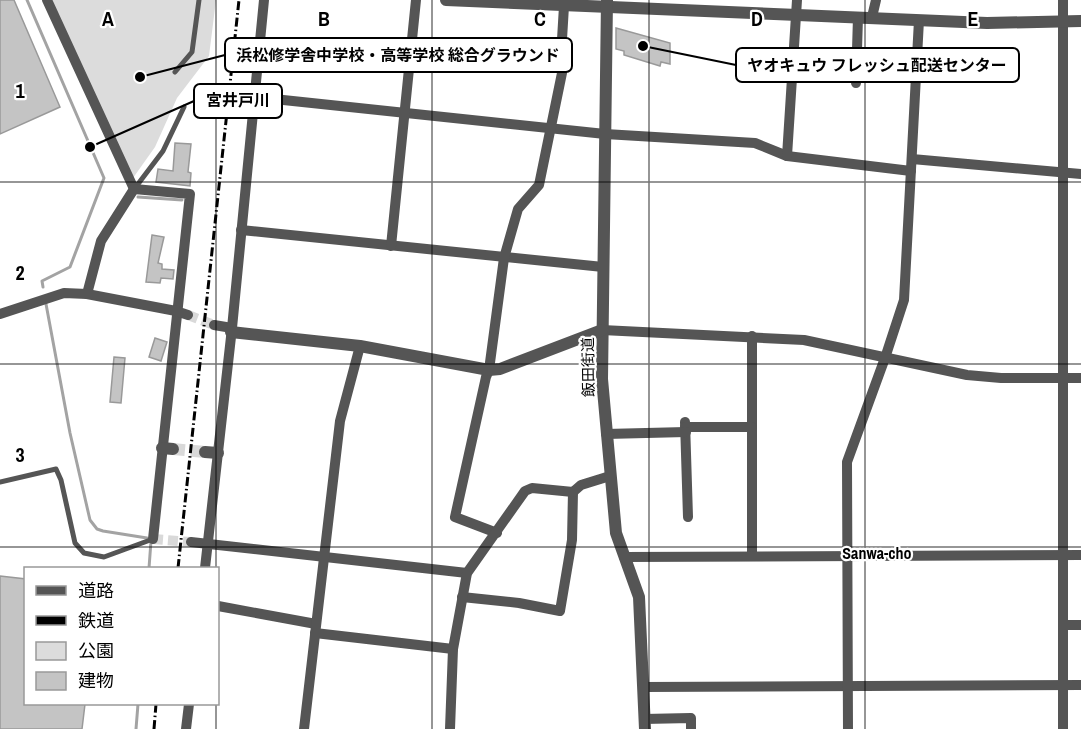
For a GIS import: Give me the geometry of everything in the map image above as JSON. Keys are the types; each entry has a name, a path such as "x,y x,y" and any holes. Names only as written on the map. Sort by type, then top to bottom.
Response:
{"street":[{"path":"48,0 134,189"},
{"path":"205,567 212,453 231,330 264,0"},
{"path":"391,246 416,0"},
{"path":"446,0 508,1 564,6 607,3 797,15 987,23 1081,21"},
{"path":"787,156 797,0"},
{"path":"872,17 876,0"},
{"path":"1063,0 1063,729"},
{"name":"飯田街道","path":"607,3 602,379 616,533 639,597 644,724"},
{"path":"497,533 455,517 489,370 504,258 518,209 539,185 562,73 564,6"},
{"path":"856,83 858,17"},
{"path":"848,729 847,462 904,300 919,20"},
{"path":"856,66 917,68"},
{"path":"255,97 605,134 755,143 787,156 911,171"},
{"path":"912,159 1081,174"},
{"path":"87,294 101,241 134,189"},
{"path":"134,189 190,194 176,311 167,449 153,539"},
{"path":"241,230 603,267"},
{"path":"0,314 64,293 87,294 188,315"},
{"path":"214,325 231,330 360,346 489,370 500,369 602,330 804,340 967,375 1001,378 1081,378"},
{"path":"752,336 752,555"},
{"path":"304,729 340,421 360,346"},
{"path":"606,434 685,427 752,427"},
{"path":"685,427 688,517"},
{"path":"462,597 519,603 560,612 572,540 573,492 581,484 610,476"},
{"path":"450,729 453,649 467,573 525,491 532,488 573,492"},
{"path":"191,542 467,573"},
{"path":"624,556 1081,555"},
{"path":"219,606 315,628 453,649"},
{"path":"1064,625 1081,625"},
{"path":"643,687 1081,685"},
{"path":"186,729 189,705"},
{"path":"644,724 691,718 691,729"}],"lane":[{"path":"176,72 192,52 199,0"},
{"path":"134,189 163,151 184,107"},
{"path":"0,482 56,469 61,480 75,543 84,553 104,557 153,539"}],"green space":[{"path":"52,0 216,0 209,56 177,98 155,147 133,178"}],"building":[{"path":"0,0 14,0 60,107 0,134"},
{"path":"616,28 670,43 670,64 661,62 660,66 624,55 624,51 616,49"},
{"path":"175,143 191,144 188,172 191,173 190,186 156,182 158,169 173,171"},
{"path":"152,235 164,237 158,263 162,264 162,269 174,270 173,279 161,278 160,283 146,282"},
{"path":"155,338 167,342 161,361 149,357"},
{"path":"114,357 125,358 121,403 110,402"},
{"path":"0,576 24,579 24,705 85,705 82,729 0,729"}],"waterway":[{"path":"27,0 104,178 70,267 42,281 43,287"},
{"path":"138,197 182,200"},
{"path":"46,304 70,433 90,520 97,529 147,538 151,541 149,567"},
{"path":"136,729 138,705"}],"tunnel":[{"path":"188,315 214,325"},
{"path":"173,449 205,452"},
{"path":"153,539 191,542"}],"railway":[{"path":"178,567 239,0"},
{"path":"154,729 156,705"}],"place":[{"name":"ヤオキュウ フレッシュ配送センター","path":"643,46"},
{"name":"浜松修学舎中学校・高等学校 総合グラウンド","path":"140,77"},
{"name":"宮井戸川","path":"90,147"}],"district":[{"name":"Sanwa-cho","path":"877,553"}]}
